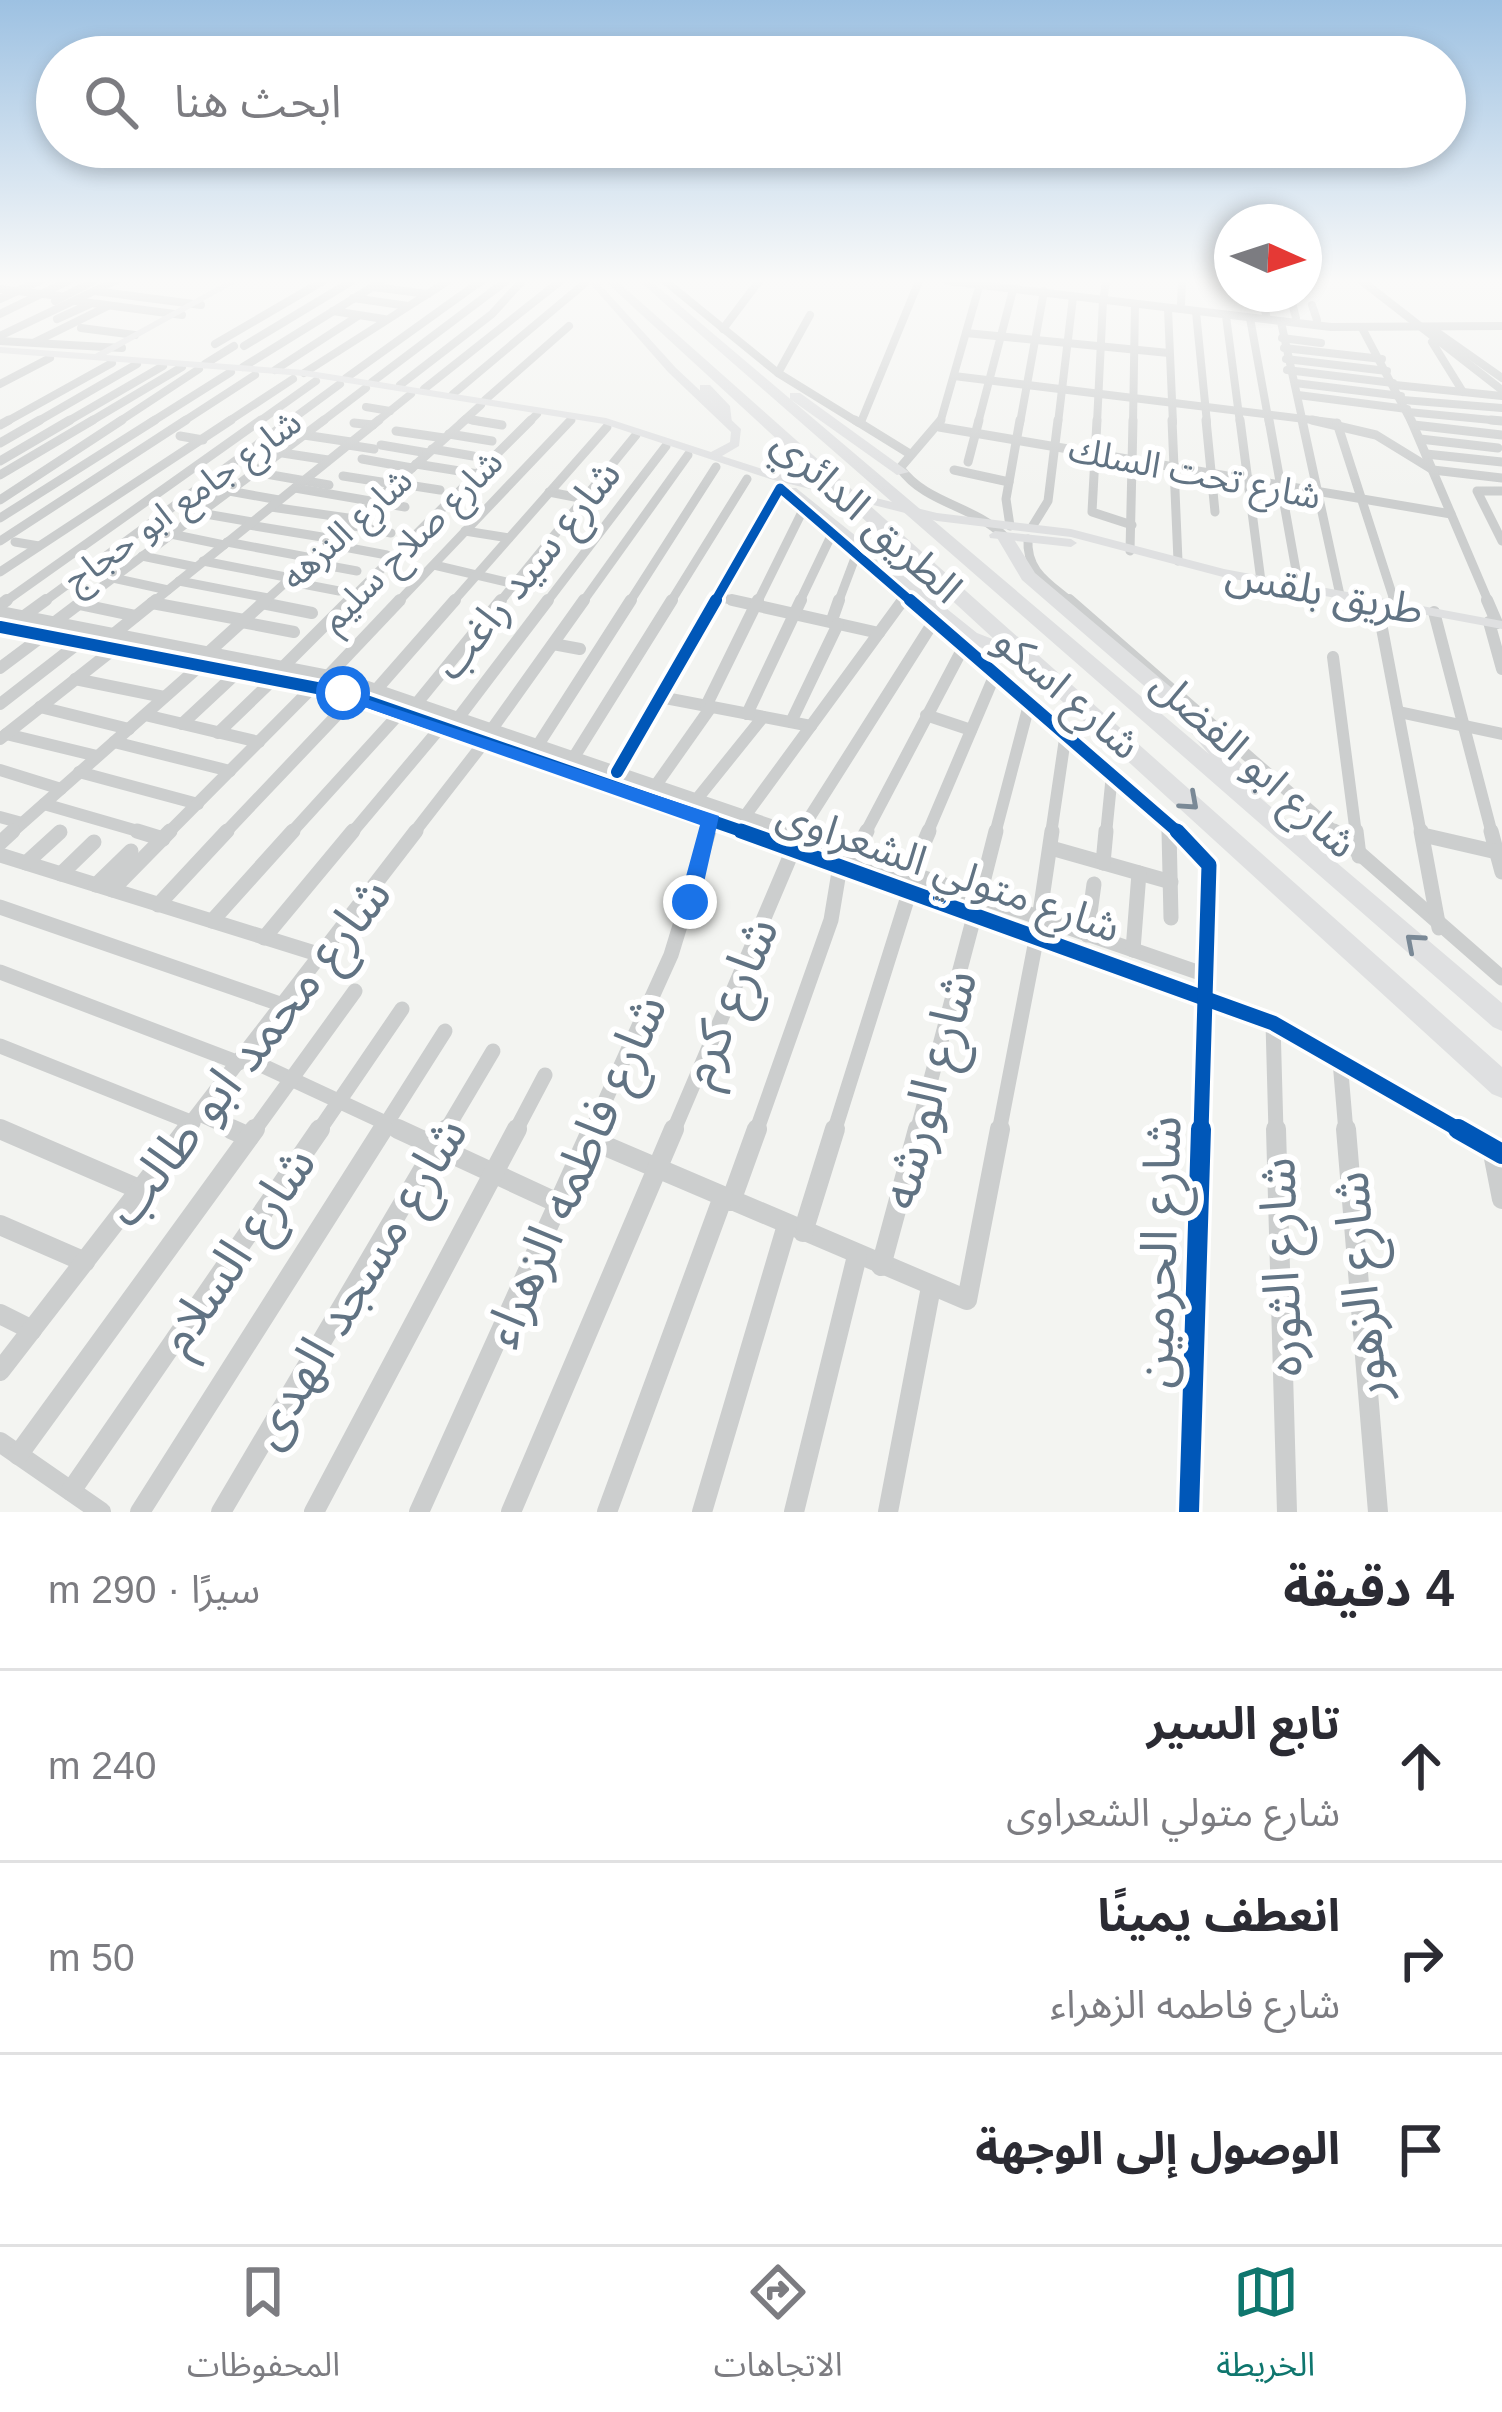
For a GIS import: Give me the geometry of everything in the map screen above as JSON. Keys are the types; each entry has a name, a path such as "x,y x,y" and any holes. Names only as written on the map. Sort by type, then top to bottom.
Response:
{"highway":[{"path":"668,352 720,402 727,420"},
{"name":"الطريق الدائري","path":"688,352 1502,1085"},
{"name":"الطريق الدائري","path":"728,352 1502,1019"},
{"path":"738,360 902,472"},
{"path":"791,488 970,637 1029,656"},
{"path":"1003,529 1028,575 1192,718 1262,810"}],"main road":[{"name":"شارع اسكو","path":"36,352 50,358 104,356 275,370 316,381 343,381"},
{"name":"شارع اسكو","path":"82,352 137,364 202,366"},
{"path":"104,356 111,352"},
{"path":"104,356 112,352"},
{"path":"656,352 727,420 739,440 716,461"},
{"name":"شارع اسكو","path":"237,369 453,394 607,427 702,461 716,461 747,478 791,488"},
{"name":"شارع اسكو","path":"412,390 633,427 791,488"},
{"name":"طريق بلقس","path":"791,488 1496,623"}],"street":[{"path":"83,352 104,356"},
{"path":"0,500 229,352"},
{"path":"0,518 207,384 267,352"},
{"path":"275,370 303,352"},
{"path":"0,572 336,352"},
{"path":"356,352 378,355"},
{"name":"شارع جامع ابو حجاج","path":"24,616 383,352"},
{"path":"55,622 413,352"},
{"path":"115,633 390,411 452,352"},
{"path":"412,390 463,352"},
{"path":"453,394 508,352"},
{"name":"شارع النزهه","path":"210,651 540,352"},
{"path":"751,352 910,454"},
{"path":"778,373 790,352"},
{"path":"861,422 890,352"},
{"path":"961,352 939,427 902,462 902,472 1003,529 1031,352"},
{"path":"968,462 997,352"},
{"path":"1030,533 1048,501 1065,352"},
{"path":"1101,352 1093,514 1132,525"},
{"path":"1130,550 1135,352"},
{"path":"1164,352 1169,352 1178,561"},
{"path":"1200,352 1215,512"},
{"path":"1231,352 1262,581"},
{"path":"1257,352 1299,587"},
{"path":"1285,354 1293,352"},
{"path":"1376,352 1405,404 1496,623 1502,669"},
{"path":"1439,352 1463,392"},
{"path":"1453,352 1502,393"},
{"path":"1461,352 1502,378"},
{"path":"1285,354 1398,364"},
{"path":"1285,354 1304,418 1340,595"},
{"path":"1285,354 1394,384 1502,393"},
{"path":"0,425 104,356"},
{"path":"3,381 50,358"},
{"path":"0,443 137,364"},
{"path":"0,461 163,366"},
{"path":"0,476 182,368"},
{"path":"0,541 222,403 255,374"},
{"path":"954,376 1337,423 1376,435 1432,470 1502,478"},
{"path":"1453,376 1486,383 1482,376"},
{"path":"0,608 316,381"},
{"path":"1295,383 1502,421"},
{"path":"246,392 269,395"},
{"path":"1298,395 1502,409"},
{"path":"222,403 247,409"},
{"path":"1474,406 1494,434 1501,455"},
{"path":"366,407 390,411"},
{"name":"شارع صلاح سليم","path":"218,733 537,415"},
{"path":"202,419 226,423"},
{"path":"466,419 502,425"},
{"path":"328,676 571,420"},
{"path":"354,422 373,425"},
{"path":"1337,423 1396,605"},
{"path":"1414,425 1494,434"},
{"path":"376,690 607,427"},
{"name":"شارع تحت السلك","path":"939,427 1362,503 1451,514"},
{"path":"396,430 492,441"},
{"path":"304,435 473,456"},
{"name":"شارع سيد راغب","path":"417,704 636,435"},
{"path":"180,436 280,452 346,472 440,490"},
{"path":"1420,439 1501,455"},
{"path":"34,441 52,444"},
{"path":"459,717 666,446"},
{"path":"155,452 176,456"},
{"path":"1426,454 1501,455"},
{"name":"شارع محمد ابو طالب","path":"0,1371 490,734 688,455"},
{"path":"362,459 478,474"},
{"path":"538,745 716,461"},
{"path":"134,468 153,471"},
{"path":"954,470 1009,482"},
{"path":"254,472 405,507"},
{"path":"574,757 747,478"},
{"path":"299,484 329,484"},
{"path":"106,485 127,489"},
{"path":"617,772 718,597 791,488"},
{"name":"شارع اسكو","path":"791,488 803,510 855,558 1030,700 1207,859 1205,985"},
{"path":"1502,491 1478,489 1502,541"},
{"path":"229,491 392,532"},
{"path":"550,492 585,499"},
{"path":"146,501 387,555"},
{"path":"78,504 98,507"},
{"path":"1485,506 1502,508"},
{"path":"656,785 709,706 803,510"},
{"path":"46,524 68,527"},
{"path":"466,531 508,538"},
{"name":"شارع ابو الفضل","path":"1030,533 1027,559 1034,569 1175,688 1439,928 1502,978"},
{"path":"171,534 357,571"},
{"path":"748,714 831,536"},
{"path":"16,542 40,546"},
{"path":"142,556 339,591"},
{"path":"791,722 835,622 855,558"},
{"path":"0,559 16,562"},
{"path":"434,565 515,584"},
{"path":"582,577 598,580"},
{"path":"113,578 168,590"},
{"path":"179,581 312,613"},
{"path":"718,597 879,633"},
{"path":"745,816 905,597"},
{"path":"1377,602 1439,928"},
{"path":"152,603 295,632"},
{"path":"79,604 136,616"},
{"name":"شارع متولي الشعراوى","path":"0,608 250,660 441,727 538,745 745,816 840,866 910,881"},
{"path":"1434,612 1502,872"},
{"name":"شارع كرم","path":"511,1512 795,842 934,621"},
{"name":"شارع متولي الشعراوى","path":"3,631 237,672 328,676 376,690 459,717 490,734 712,821 855,854 910,881 1205,985"},
{"path":"0,668 44,635"},
{"path":"0,704 80,642"},
{"path":"553,644 580,649"},
{"path":"855,854 964,646"},
{"path":"3,737 114,649"},
{"path":"1333,657 1360,858"},
{"path":"182,724 250,660"},
{"path":"0,842 201,665"},
{"path":"702,1512 910,881 996,672"},
{"path":"75,680 164,697"},
{"path":"104,888 163,839 314,686"},
{"path":"158,905 354,697"},
{"path":"660,697 812,727"},
{"name":"شارع الورشه","path":"881,1266 1030,700"},
{"path":"40,707 128,729"},
{"path":"1399,712 1502,734"},
{"path":"212,921 400,713"},
{"path":"145,715 259,742"},
{"path":"926,715 971,730"},
{"path":"697,800 763,717"},
{"path":"264,938 441,727"},
{"path":"589,1139 968,1300 1038,927 1066,732"},
{"path":"3,737 97,756"},
{"path":"114,742 230,771"},
{"path":"0,770 61,789"},
{"path":"79,772 198,804"},
{"path":"1103,863 1112,774"},
{"path":"44,804 163,839"},
{"path":"0,817 22,824"},
{"name":"شارع فاطمه الزهراء","path":"419,1512 671,955 712,821"},
{"path":"1169,826 1171,918"},
{"path":"26,863 60,832"},
{"path":"1423,835 1500,853"},
{"path":"61,874 94,842"},
{"path":"1051,848 1171,882"},
{"path":"104,888 131,851"},
{"path":"0,855 321,956"},
{"path":"607,1512 831,920 840,866"},
{"path":"1133,950 1139,873"},
{"path":"1088,935 1094,884"},
{"path":"0,907 283,1005"},
{"name":"شارع متولي الشعراوى","path":"1038,927 1088,935 1133,950 1205,985 1497,1151"},
{"path":"0,972 241,1060 560,1204"},
{"name":"شارع الحرمين","path":"1189,1512 1205,985"},
{"path":"100,1512 9,1449 355,992"},
{"name":"شارع السلام","path":"71,1492 401,1009"},
{"name":"شارع الثوره","path":"1274,1023 1287,1512"},
{"path":"140,1512 446,1031"},
{"path":"0,1046 249,1137"},
{"name":"شارع مسجد الهدى","path":"220,1512 493,1051"},
{"name":"شارع الزهور","path":"1340,1061 1378,1512"},
{"path":"314,1512 545,1075"},
{"path":"0,1129 141,1190"},
{"path":"1497,1151 1502,1198"},
{"path":"0,1225 85,1262"},
{"path":"794,1512 857,1256"},
{"path":"888,1512 931,1287"},
{"path":"0,1314 32,1330"}],"cycle path":[{"path":"617,772 780,488 1203,854 1209,865 1189,1512"},
{"path":"0,627 343,693 950,904 1273,1023 1502,1154"}],"route":[{"path":"343,693 712,821 690,902"}]}
